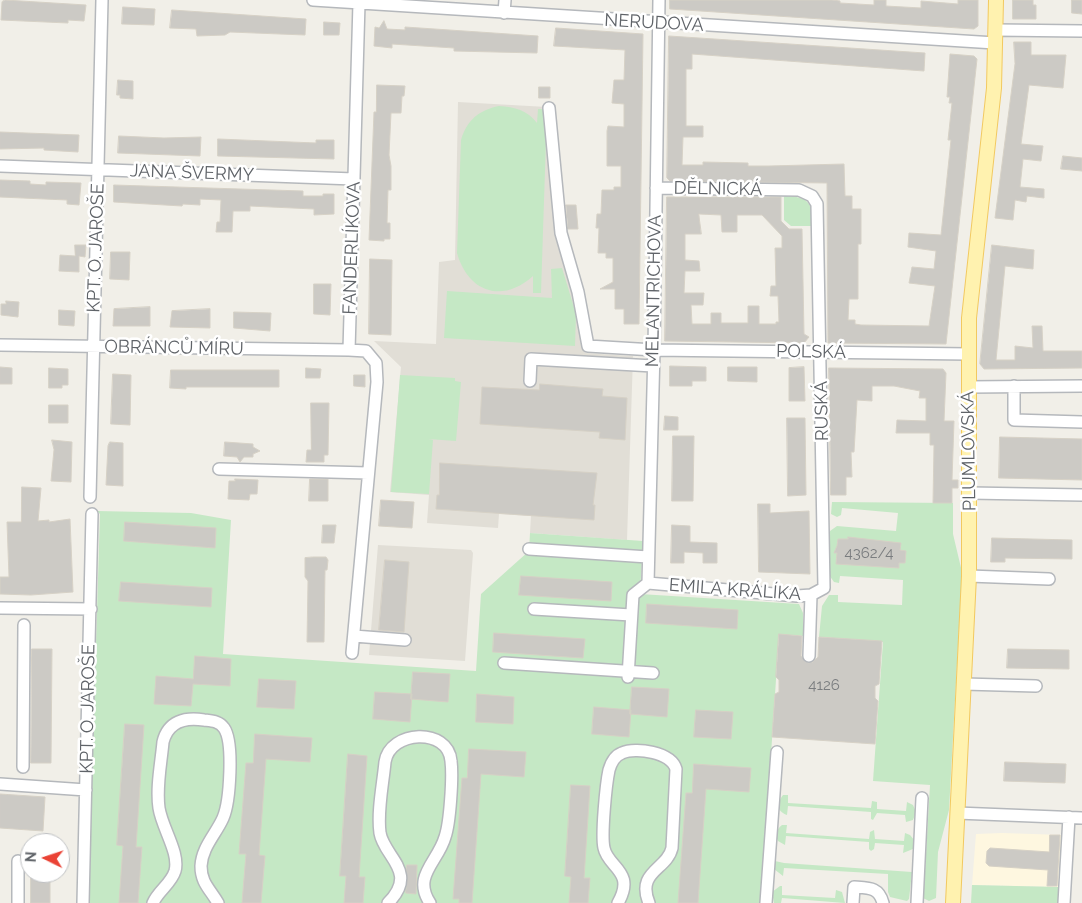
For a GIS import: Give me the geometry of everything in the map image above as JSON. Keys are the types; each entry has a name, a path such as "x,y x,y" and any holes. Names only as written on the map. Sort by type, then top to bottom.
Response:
{"main road":[{"name":"PLUMLOVSKÁ","path":"953,903 969,576 968,354 970,293 990,126 996,0"}],"street":[{"name":"KPT. O. JAROŠE","path":"90,497 102,0"},
{"name":"NERUDOVA","path":"314,0 659,23 995,37 1082,31"},
{"path":"504,13 505,0"},
{"name":"MELANTRICHOVA","path":"648,583 654,350 659,0"},
{"name":"FANDERLÍKOVA","path":"349,350 359,3"},
{"name":"POLSKÁ","path":"549,108 561,233 578,292 588,346 654,350 968,354"},
{"name":"JANA ŠVERMY","path":"0,166 354,179"},
{"name":"DĚLNICKÁ","path":"656,188 800,190 812,196 817,204 819,231"},
{"name":"RUSKÁ","path":"819,231 823,502"},
{"name":"OBRÁNCŮ MÍRU","path":"0,345 349,350"},
{"path":"349,350 366,351 376,363 377,382 352,653"},
{"path":"530,381 531,359 653,366"},
{"path":"1014,386 1014,420 1082,422"},
{"path":"969,387 1082,386"},
{"path":"219,469 368,473"},
{"path":"970,493 1082,495"},
{"name":"EMILA KRÁLÍKA","path":"648,583 811,595 824,588 823,502"},
{"name":"KPT. O. JAROŠE","path":"83,903 92,514"},
{"path":"529,549 648,557"},
{"path":"969,576 1049,579"},
{"path":"628,674 634,595 648,583"},
{"path":"809,656 811,595"},
{"path":"0,608 91,609"},
{"path":"534,609 631,615"},
{"path":"23,767 24,625"},
{"path":"354,636 405,640"},
{"path":"504,663 628,674 654,673"},
{"path":"964,684 1036,686"},
{"path":"153,903 170,881 176,865 174,851 162,824 158,798 163,742 165,733 172,726 187,718 218,723 224,728 230,743 225,812 204,851 201,868 205,886 218,903"},
{"path":"388,903 395,894 400,876 396,861 380,833 385,762 388,751 394,745 403,739 412,737 441,742 448,749 451,758 446,837 423,879 424,892 430,903"},
{"path":"618,903 622,893 622,877 604,849 604,828 610,764 617,755 628,752 663,754 671,759 676,769 672,848 669,856 650,875 646,890 649,903"},
{"path":"766,903 777,752"},
{"path":"0,784 86,790"},
{"path":"916,903 922,798"},
{"path":"957,813 1082,818"},
{"path":"1064,903 1069,817"},
{"path":"18,861 18,903"},
{"path":"853,903 854,887 872,888 879,891 883,903"}],"shaded area":[{"path":"458,102 547,107 585,353 633,356 627,540 530,533 531,516 499,514 498,528 427,523 429,495 390,492 401,367 374,341 436,344 439,262 455,260"},
{"path":"378,545 471,550 473,553 465,661 369,655"},
{"path":"976,834 1063,835 1060,887 972,885"}],"green space":[{"path":"499,106 520,110 537,123 538,109 547,109 541,293 533,293 533,276 510,290 488,290 478,285 469,277 457,253 461,140 470,122 475,117 485,110"},
{"path":"784,196 799,198 808,202 815,226 791,226 784,220"},
{"path":"562,268 576,314 575,346 444,338 447,291 552,298 551,269"},
{"path":"400,375 455,378 455,381 461,382 456,441 428,439 433,440 429,494 391,492"},
{"path":"832,502 953,503 953,534 962,572 949,810 938,852 936,898 929,901 923,898 921,892 925,872 930,785 873,781 883,642 819,637 822,606 829,595 838,595 838,602 902,605 903,580 840,576 839,583 834,582 829,575 830,531 837,526 896,531 898,513 842,508 841,515 837,517 831,514"},
{"path":"97,511 191,513 231,520 223,654 476,671 481,594 529,551 530,533 643,541 640,594 799,604 803,613 803,636 779,635 761,903 88,903 100,514"},
{"path":"783,795 788,795 788,803 871,808 872,801 877,802 877,809 906,811 907,802 913,805 916,812 913,820 906,822 905,815 877,813 873,820 871,819 871,812 788,806 787,815 779,809"},
{"path":"782,825 787,825 786,833 869,839 870,832 874,830 875,839 904,841 905,833 910,835 915,841 913,849 903,853 904,845 875,843 874,849 871,851 869,849 869,842 786,836 785,845 778,841 777,836 777,830"},
{"path":"775,861 912,872 909,899 907,901 890,897 888,892 888,874 784,868 783,876 774,869"},
{"path":"972,885 1060,887 1058,903 971,903"},
{"path":"782,886 782,895 835,898 836,890 842,892 845,903 782,898 781,903 774,903 772,892"}],"building":[{"path":"5,0 86,5 84,21 68,20 68,23 1,20 2,2"},
{"path":"670,0 832,0 840,1 840,3 874,5 874,0 886,0 886,6 921,8 921,1 958,4 958,0 978,0 978,26 974,29 670,9"},
{"path":"1013,0 1033,0 1033,5 1036,5 1036,19 1013,19"},
{"path":"1072,0 1082,0 1082,14 1072,13"},
{"path":"123,7 155,9 154,25 122,24"},
{"path":"172,10 306,19 305,35 230,32 225,35 197,36 196,29 170,28"},
{"path":"384,21 387,29 405,30 405,27 538,36 537,53 454,51 454,48 392,44 392,48 374,46 375,27 379,28"},
{"path":"324,22 340,23 339,35 324,35"},
{"path":"556,28 643,34 639,324 624,324 624,309 615,309 615,289 600,289 613,282 613,258 606,258 606,253 598,253 599,228 596,228 597,214 601,214 602,190 614,190 614,187 621,187 621,166 607,166 607,131 608,126 624,127 624,104 612,103 614,80 624,80 625,50 554,46"},
{"path":"669,36 925,53 924,71 692,54 692,69 686,69 686,126 703,126 703,137 683,137 682,165 703,165 703,162 748,163 748,166 844,164 845,196 852,196 852,209 861,209 861,244 858,244 858,299 849,299 848,320 855,320 855,324 861,325 929,326 935,286 909,283 912,267 934,269 936,251 908,247 909,233 941,235 951,140 948,140 952,103 949,103 950,97 947,97 950,54 974,56 977,59 946,344 828,343 827,183 670,181 667,178"},
{"path":"1014,42 1031,42 1031,55 1066,55 1063,88 1029,85 1021,144 1043,146 1041,161 1023,159 1020,187 1044,189 1044,198 1027,196 1026,202 1015,200 1013,220 995,218 1015,64"},
{"path":"118,80 133,81 133,99 120,98 120,95 117,95"},
{"path":"377,85 405,86 404,96 402,96 401,113 391,113 389,155 391,190 388,190 387,223 390,223 390,239 384,239 384,241 369,240 374,112 376,112"},
{"path":"539,87 550,87 550,98 539,98"},
{"path":"0,132 79,135 78,152 44,150 44,148 0,149"},
{"path":"119,136 201,137 200,156 118,153"},
{"path":"218,139 316,143 316,140 334,140 334,159 218,156"},
{"path":"1063,156 1082,158 1082,171 1061,169"},
{"path":"0,180 30,181 30,184 46,185 46,182 81,183 79,205 67,204 67,200 0,197"},
{"path":"114,185 303,191 303,196 334,194 334,214 314,215 314,209 250,206 250,211 233,211 232,232 216,232 217,222 220,222 221,200 200,199 200,205 183,204 182,206 114,202"},
{"path":"667,197 781,197 781,221 789,229 802,229 804,334 809,337 804,343 665,341","holes":["699,214 721,215 722,232 737,232 737,215 762,215 782,236 782,248 775,248 776,286 771,286 770,296 778,296 779,322 776,322 776,324 759,324 759,306 748,306 748,323 721,323 721,313 711,313 711,324 692,324 691,305 703,305 704,293 684,293 685,271 700,271 699,261 685,260 685,234 701,234"]},
{"path":"566,205 576,205 578,229 568,229"},
{"path":"75,245 86,245 85,257 79,256 79,272 59,271 60,255 75,256"},
{"path":"992,245 1034,250 1033,269 1005,266 996,360 1015,360 1015,346 1033,348 1032,326 1042,326 1043,351 1082,351 1082,368 984,369 980,364"},
{"path":"111,252 130,252 129,280 110,279"},
{"path":"370,259 392,260 391,335 369,334"},
{"path":"314,284 331,284 330,315 314,314"},
{"path":"6,301 19,302 18,317 1,315 1,304 6,304"},
{"path":"150,307 150,326 113,326 114,309"},
{"path":"210,309 210,328 170,327 172,311"},
{"path":"59,310 75,311 74,326 59,325"},
{"path":"234,312 271,313 270,331 234,328"},
{"path":"670,366 706,367 706,381 692,381 692,386 670,386"},
{"path":"0,367 12,368 12,384 0,384"},
{"path":"728,367 757,367 757,382 728,381"},
{"path":"804,367 805,401 789,401 789,368"},
{"path":"49,368 68,369 68,385 62,385 62,388 49,388"},
{"path":"306,368 321,369 320,378 306,378"},
{"path":"829,368 943,369 946,373 944,421 954,421 952,480 958,480 958,488 952,488 952,503 933,503 934,445 930,445 930,433 896,433 897,420 926,421 926,398 919,398 920,391 894,386 872,386 872,401 857,400 854,452 851,452 852,477 846,477 846,495 831,495"},
{"path":"171,370 279,370 279,387 170,388"},
{"path":"113,374 131,375 130,425 111,424"},
{"path":"354,375 365,375 365,387 354,386"},
{"path":"540,384 603,389 602,396 627,398 625,440 599,438 600,432 480,424 482,387 539,390"},
{"path":"311,403 329,403 328,455 324,455 324,462 306,462 307,450 311,450"},
{"path":"49,405 68,405 68,423 49,423"},
{"path":"665,416 678,417 678,430 664,430"},
{"path":"787,418 805,418 806,495 788,496"},
{"path":"673,436 694,436 693,501 672,501"},
{"path":"1000,437 1082,439 1082,480 999,478"},
{"path":"52,440 72,442 71,482 51,481 54,450"},
{"path":"110,442 123,443 123,486 106,485 108,446"},
{"path":"225,442 253,444 253,447 260,451 253,454 253,457 244,457 240,462 237,457 224,456"},
{"path":"440,463 597,473 593,505 595,505 594,520 436,509 437,495 439,495"},
{"path":"235,479 258,480 257,494 250,494 249,500 228,499 229,481 235,481"},
{"path":"310,479 328,479 328,501 309,501"},
{"path":"22,487 41,488 38,521 49,520 49,522 70,519 73,592 31,595 0,594 0,577 9,577 7,522 21,522"},
{"path":"381,500 414,502 412,528 379,526"},
{"path":"758,504 770,504 770,513 809,511 810,574 759,572"},
{"path":"125,522 216,528 215,548 124,541"},
{"path":"323,525 336,525 334,543 322,543"},
{"path":"672,525 690,526 690,542 717,543 717,563 703,563 703,553 684,552 684,563 671,563"},
{"path":"848,537 901,543 900,550 906,551 905,563 899,563 899,568 836,564 837,553 834,553 838,539 848,539"},
{"path":"992,538 1072,540 1072,559 1005,558 1005,562 991,562"},
{"path":"326,557 328,560 327,570 325,570 324,642 307,642 308,581 305,577 305,558"},
{"path":"385,560 409,562 404,632 379,630"},
{"path":"521,576 612,582 611,601 519,595"},
{"path":"121,582 212,588 211,607 119,601"},
{"path":"647,604 738,610 737,629 646,623"},
{"path":"494,633 585,639 583,658 493,652"},
{"path":"779,634 802,636 801,656 808,663 813,662 818,657 819,637 882,641 879,684 875,686 875,698 878,701 875,744 772,737 775,694 779,692 779,680 776,677"},
{"path":"32,649 52,649 51,763 31,763"},
{"path":"1008,649 1069,650 1069,669 1007,668"},
{"path":"195,656 231,659 230,686 193,684 191,706 154,704 156,676 193,679"},
{"path":"413,672 450,674 448,702 411,699"},
{"path":"259,679 296,681 294,709 257,707"},
{"path":"632,687 669,689 667,717 630,714"},
{"path":"375,692 412,694 410,722 373,719"},
{"path":"477,694 514,697 513,724 476,722"},
{"path":"594,707 631,710 629,737 592,734"},
{"path":"696,710 733,712 731,739 694,737"},
{"path":"125,724 144,725 136,847 142,847 138,903 119,903 123,846 117,845"},
{"path":"255,734 312,738 310,762 266,759 259,855 265,856 261,903 242,903 246,854 239,854 246,763 253,763"},
{"path":"469,749 526,752 524,777 481,774 472,903 459,903 459,899 453,899 462,778 467,778"},
{"path":"348,754 367,756 359,877 365,877 363,903 344,903 346,876 340,876"},
{"path":"1005,762 1066,764 1065,783 1004,781"},
{"path":"694,764 751,768 749,792 706,789 698,903 678,903 686,793 692,793"},
{"path":"571,785 590,786 584,878 590,878 588,903 569,903 571,877 565,876"},
{"path":"0,794 45,797 43,831 0,828"},
{"path":"1050,835 1060,835 1057,886 1047,886 1048,870 989,866 986,863 987,851 990,848 1049,852"},
{"path":"407,865 417,865 416,894 406,893"},
{"path":"31,883 50,883 50,903 31,903"}]}
